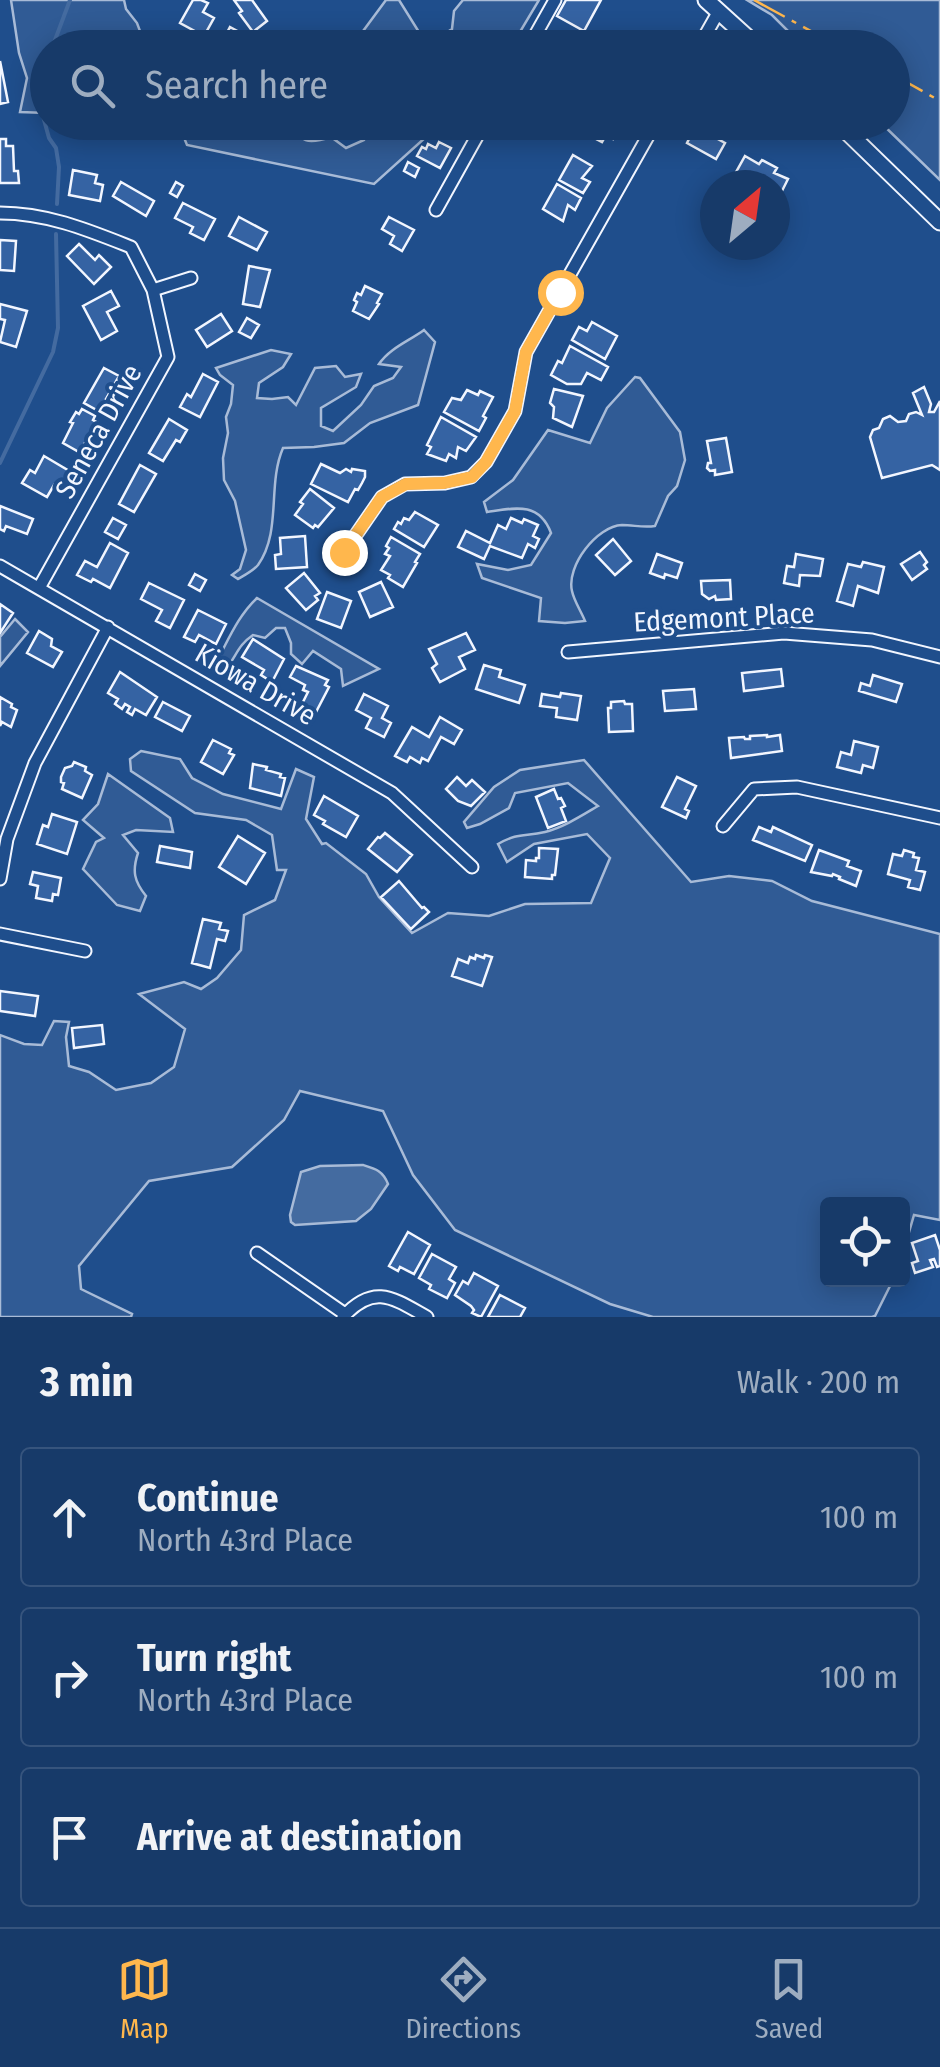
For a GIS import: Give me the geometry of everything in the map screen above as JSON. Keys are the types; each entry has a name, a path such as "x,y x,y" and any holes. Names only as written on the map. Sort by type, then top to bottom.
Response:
{"main road":[{"path":"712,6 738,30"},
{"path":"856,140 940,222"}],"street":[{"path":"538,30 555,0"},
{"path":"704,30 712,6"},
{"path":"436,210 476,140"},
{"path":"344,552 382,497 406,484 444,483 472,477 486,462 515,411 526,352 646,140"},
{"name":"Seneca Drive","path":"0,214 23,214 75,225 131,247 153,290 168,357 39,588"},
{"path":"153,290 191,278"},
{"name":"Kiowa Drive","path":"0,566 392,793 472,867"},
{"path":"0,879 7,839 35,763 108,627"},
{"name":"Edgemont Place","path":"568,652 784,633 872,640 940,658"},
{"path":"722,826 754,789 797,788 940,818"},
{"path":"0,934 85,951"},
{"path":"256,1252 344,1315 359,1301 381,1296 394,1298 427,1317"}],"shaded area":[{"path":"11,0 124,0 140,30 30,30 30,112 20,112 27,78"},
{"path":"386,0 399,0 418,30 364,30"},
{"path":"463,0 539,0 521,30 450,30 454,11"},
{"path":"747,0 940,0 940,180 899,140 910,140 910,30 787,30"},
{"path":"185,140 335,140 346,148 364,140 423,140 374,184 187,145"},
{"path":"424,330 435,342 418,405 370,423 344,443 283,448 265,552 251,571 238,579 232,575 240,569 246,550 235,501 224,480 226,417 233,385 216,368 271,350 291,354 283,367 259,383 257,398 288,397 296,405 315,368 336,366 345,377 361,374 356,387 321,408 321,426 333,431 361,405 374,386 393,378 401,367 379,364 383,358"},
{"path":"635,377 640,378 680,432 685,460 677,486 668,496 655,526 612,527 585,549 571,581 585,621 539,621 541,598 482,578 477,564 508,570 531,565 551,533 533,511 516,508 487,512 484,502 513,480 548,430 590,443 607,408"},
{"path":"257,598 379,669 343,686 341,669 313,651 302,664 291,654 285,628 276,628 265,638 253,635 248,639 225,670 220,655"},
{"path":"15,619 28,632 0,666 0,637"},
{"path":"141,751 180,759 192,778 223,794 281,809 296,769 314,777 306,819 322,844 326,843 366,874 379,897 412,933 448,913 489,916 525,904 591,903 610,858 587,834 534,844 507,862 498,844 552,830 598,806 568,783 515,793 509,808 480,824 467,828 464,822 494,787 520,770 584,760 691,882 729,876 772,881 812,901 940,934 940,1220 914,1215 910,1229 910,1197 820,1197 820,1287 890,1287 875,1316 653,1317 610,1304 455,1230 413,1175 383,1111 300,1091 284,1120 232,1167 149,1181 79,1266 81,1289 132,1314 131,1317 0,1317 0,1035 24,1044 42,1045 54,1021 69,1022 69,1066 89,1072 116,1090 151,1083 174,1067 185,1029 139,994 184,982 201,989 217,978 241,950 244,915 275,900 286,870 277,870 272,835 246,820 195,813 131,771 130,759"},
{"path":"108,774 170,818 173,832 136,830 123,835 138,853 135,876 146,896 140,911 117,905 83,869 96,842 104,838 83,820 98,804"},
{"path":"363,1165 378,1171 388,1184 371,1209 356,1221 295,1225 291,1222 301,1172 320,1166"}],"building":[{"path":"193,0 208,3 203,12 214,18 207,30 193,30 180,23"},
{"path":"234,0 252,0 267,21 252,30 239,13 242,11"},
{"path":"566,0 601,0 585,30 557,16"},
{"path":"0,61 8,102 0,104"},
{"path":"0,139 6,139 6,146 13,146 14,171 18,171 19,183 0,183"},
{"path":"720,140 725,143 716,159 687,143"},
{"path":"439,142 451,148 440,168 417,156 422,147 426,149 428,144 436,148"},
{"path":"573,155 592,166 582,178 590,182 583,193 559,180"},
{"path":"745,156 777,168 776,170 737,170"},
{"path":"408,162 419,168 415,177 404,171"},
{"path":"73,170 97,175 95,183 103,185 100,201 69,195"},
{"path":"121,182 154,201 146,216 113,196"},
{"path":"176,182 183,186 177,197 170,193"},
{"path":"557,184 581,198 575,210 568,205 563,221 543,209"},
{"path":"183,203 215,219 204,240 190,233 193,227 175,218"},
{"path":"239,217 267,232 257,250 229,236"},
{"path":"389,217 414,230 402,251 390,244 394,236 382,229"},
{"path":"0,240 16,241 14,271 0,270"},
{"path":"79,244 95,260 99,255 111,267 94,284 67,256"},
{"path":"249,266 270,270 260,307 243,304"},
{"path":"365,286 382,294 369,319 353,311 357,293 361,295"},
{"path":"111,291 119,306 107,312 117,331 101,340 83,306"},
{"path":"0,304 27,311 16,347 0,342 5,320 0,319"},
{"path":"221,314 232,331 207,347 196,330"},
{"path":"247,318 259,325 251,338 239,332"},
{"path":"592,322 617,336 605,359 572,340 579,327 587,331"},
{"path":"570,346 608,367 601,380 587,373 581,384 567,384 551,375"},
{"path":"104,368 119,376 106,399 110,402 104,414 84,403"},
{"path":"203,374 218,382 200,417 180,407 187,394 191,397"},
{"path":"924,387 931,404 929,412 934,412 940,401 940,470 932,465 882,478 870,437 873,430 890,416 898,422 906,421 909,414 922,415 913,393"},
{"path":"554,389 583,396 572,427 553,418 554,407 550,403"},
{"path":"467,390 493,397 479,431 444,412 452,398 461,400"},
{"path":"82,409 95,416 93,420 98,423 79,452 63,443 73,423 70,422"},
{"path":"441,417 476,437 466,451 458,447 456,458 449,454 446,461 427,454 431,447 427,445"},
{"path":"169,419 187,430 163,461 149,453"},
{"path":"726,438 732,472 715,475 715,470 707,468 711,463 707,441"},
{"path":"44,456 71,472 62,489 54,485 47,497 22,483 30,470 35,473"},
{"path":"321,464 340,473 346,469 365,471 362,483 348,502 311,484"},
{"path":"140,465 156,474 134,512 119,504"},
{"path":"310,489 334,508 313,528 295,515"},
{"path":"0,506 33,519 27,534 6,526 4,531 0,529"},
{"path":"415,512 438,525 424,547 394,529"},
{"path":"113,518 126,525 118,539 105,532"},
{"path":"511,518 538,525 533,536 539,539 535,548 528,544 522,558 490,546 484,559 458,547 466,531 490,543 498,525 506,529"},
{"path":"305,536 307,567 276,569 275,555 281,554 280,538"},
{"path":"391,537 420,554 403,587 381,570 390,556 385,554"},
{"path":"613,539 631,561 615,575 596,555"},
{"path":"110,543 128,553 110,588 77,575 85,561 97,567"},
{"path":"920,552 927,569 912,580 901,564"},
{"path":"657,554 682,563 677,578 650,573"},
{"path":"796,554 823,559 820,576 800,575 799,586 784,583 787,566 794,567"},
{"path":"863,562 884,567 878,593 858,586 853,606 837,601 848,564 861,567"},
{"path":"304,573 320,593 306,610 286,588"},
{"path":"195,574 206,580 200,591 189,585"},
{"path":"730,580 731,599 709,599 702,594 701,581"},
{"path":"381,582 393,607 370,617 359,592"},
{"path":"149,583 184,600 170,628 156,621 162,610 141,599"},
{"path":"327,592 351,601 341,628 317,619"},
{"path":"0,604 13,613 0,633"},
{"path":"198,610 226,624 216,644 199,635 195,642 184,637"},
{"path":"39,631 62,652 53,667 27,653"},
{"path":"466,633 475,650 459,657 465,669 440,682 432,668 437,664 429,649"},
{"path":"253,639 284,659 272,682 261,675 264,670 242,657"},
{"path":"484,665 501,670 499,677 525,685 519,703 476,689"},
{"path":"296,666 328,680 325,685 329,687 316,712 302,704 308,692 303,690 305,685 290,677"},
{"path":"781,669 783,686 744,691 742,673"},
{"path":"120,672 157,697 146,715 135,709 132,715 127,712 130,707 125,704 122,709 115,704 118,699 108,693"},
{"path":"873,675 902,684 896,702 859,691 861,683 870,686"},
{"path":"694,689 696,709 665,711 663,691"},
{"path":"561,693 581,696 577,720 556,717 557,708 540,706 542,694 560,697"},
{"path":"364,694 388,706 382,718 391,723 384,737 366,728 371,718 356,710"},
{"path":"0,697 17,710 11,727 2,722 0,726"},
{"path":"163,702 190,716 182,731 155,717"},
{"path":"611,702 632,704 633,731 609,732 608,708"},
{"path":"440,717 462,730 454,744 441,737 428,761 422,758 420,763 410,757 407,762 395,756 412,727 429,737"},
{"path":"780,735 782,751 731,758 729,738"},
{"path":"213,740 231,749 229,753 234,755 223,774 201,762"},
{"path":"854,741 878,747 873,768 863,765 861,773 837,767 841,752 851,755"},
{"path":"74,762 92,775 82,798 62,789 65,768"},
{"path":"253,764 285,778 281,796 250,788"},
{"path":"457,777 466,786 472,780 485,792 471,806 458,801 446,789"},
{"path":"677,777 696,786 685,809 689,811 686,818 662,807"},
{"path":"554,789 565,806 561,808 566,821 548,828 536,797"},
{"path":"324,796 358,816 346,837 314,815"},
{"path":"52,814 77,822 67,854 37,844 43,825 48,827"},
{"path":"759,827 771,832 773,827 812,845 805,861 753,840"},
{"path":"385,833 412,855 397,872 368,849"},
{"path":"238,836 265,853 246,884 219,867"},
{"path":"160,846 192,852 190,868 157,862"},
{"path":"539,848 558,849 552,879 525,877 526,860 536,861"},
{"path":"819,850 849,861 847,866 861,871 856,886 833,874 811,872"},
{"path":"904,850 919,858 916,870 925,872 920,890 908,887 910,880 888,874 893,854 902,856"},
{"path":"33,872 61,878 58,895 53,894 52,901 36,898 38,886 30,884"},
{"path":"399,881 429,912 411,929 381,897"},
{"path":"203,919 221,923 219,929 228,931 225,941 217,939 210,968 192,963"},
{"path":"476,955 492,957 482,986 452,976 458,959 468,963"},
{"path":"0,991 38,996 35,1016 0,1011"},
{"path":"102,1025 104,1044 74,1048 72,1028"},
{"path":"408,1232 430,1245 414,1274 389,1266"},
{"path":"935,1235 940,1266 930,1260 933,1267 915,1273 912,1263 918,1261 912,1243"},
{"path":"432,1254 456,1267 449,1279 455,1283 447,1298 429,1289 431,1285 419,1278"},
{"path":"474,1273 498,1286 481,1317 455,1295 463,1281 468,1284"},
{"path":"500,1295 525,1308 520,1317 488,1317"}],"waterway":[{"path":"59,30 70,0"},
{"path":"50,140 59,167 57,204"},
{"path":"0,463 53,352 58,328 56,234"}],"power":[{"path":"754,0 809,30"},
{"path":"910,84 940,101"}],"route":[{"path":"344,552 382,497 406,484 444,483 472,477 486,462 515,411 526,352 560,292"}]}
